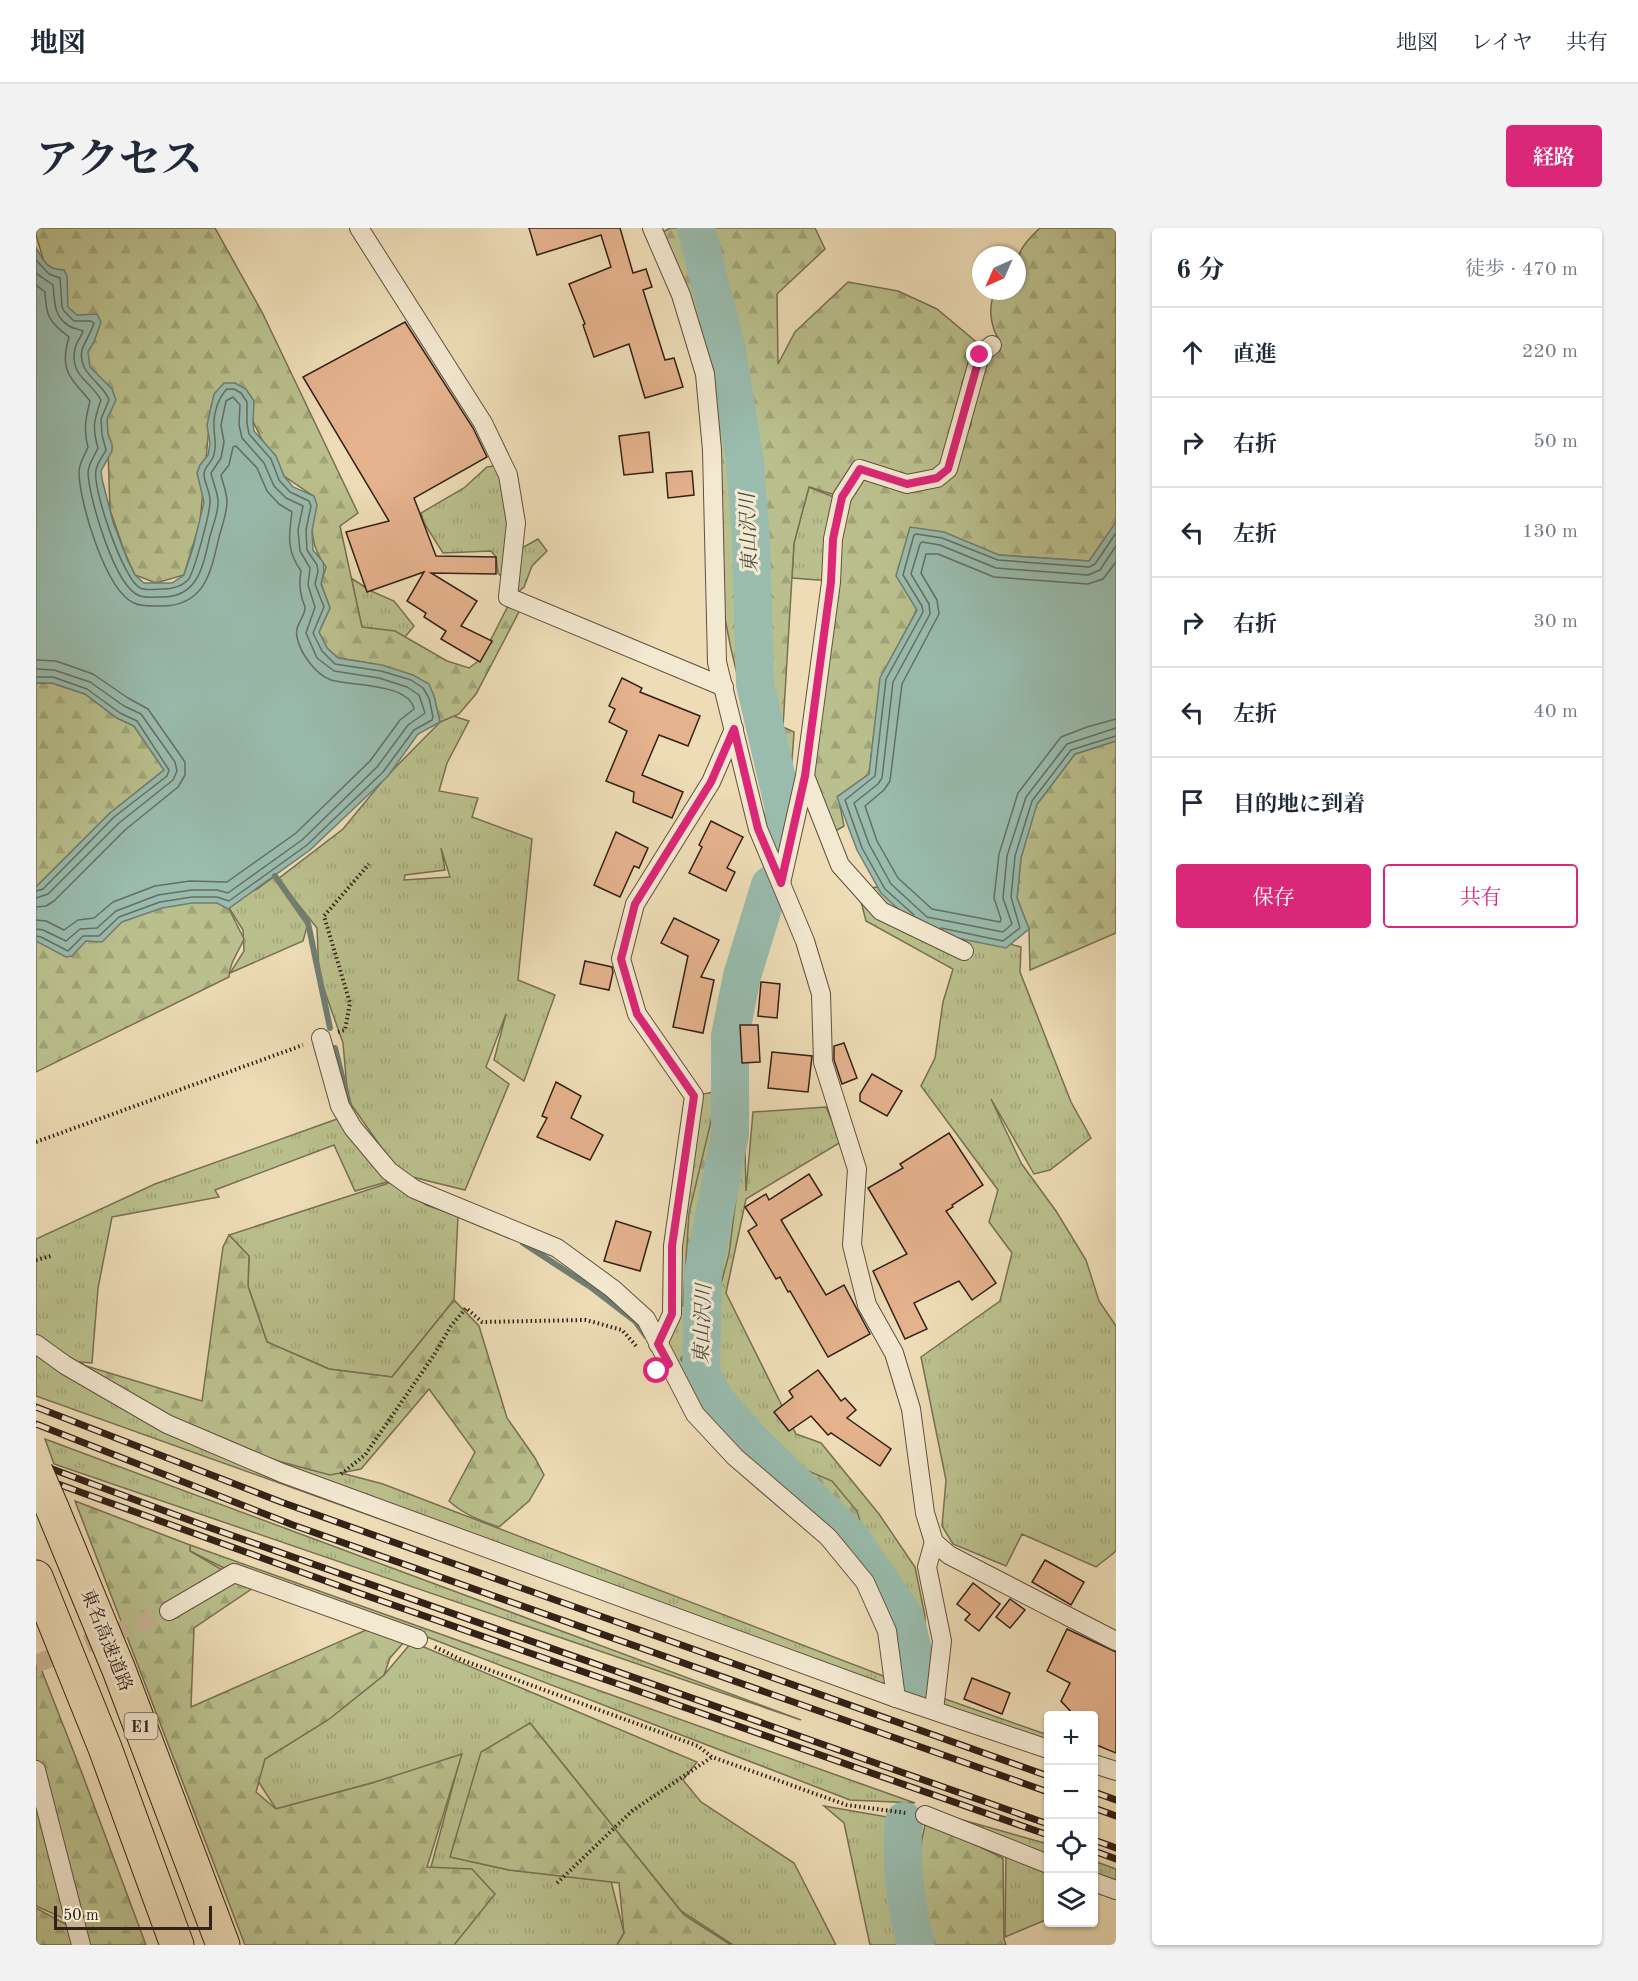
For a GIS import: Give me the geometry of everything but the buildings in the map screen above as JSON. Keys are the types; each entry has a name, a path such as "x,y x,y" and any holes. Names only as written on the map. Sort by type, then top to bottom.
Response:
{"highway":[{"name":"東名高速道路","path":"36,1471 120,1670 223,1945"},
{"name":"E1","path":"36,1577 105,1748 177,1945"}],"street":[{"path":"359,228 483,423 508,475 516,523 508,597 724,687"},
{"path":"652,228 681,296 705,374 712,450 717,662 758,829 805,941 821,994 823,1062 856,1168 852,1245 867,1305 894,1353 911,1409 926,1513 934,1542 927,1567 942,1641 934,1710"},
{"path":"781,883 805,776 831,582 833,539 842,497 860,469 907,484 937,478 948,469 980,355 992,345"},
{"path":"658,1344 672,1314 672,1246 694,1096 637,1014 621,959 635,904 711,782 734,729"},
{"path":"805,776 840,865 881,911 964,951"},
{"path":"321,1038 340,1106 353,1128 389,1171 414,1189 557,1248 613,1289 646,1319 695,1414 735,1457 828,1537 865,1582 886,1631 896,1698"},
{"path":"36,1344 65,1365 167,1424 282,1473 896,1698 1044,1748"},
{"path":"934,1542 949,1555 1116,1641"},
{"path":"169,1611 234,1573 417,1639"},
{"path":"1097,1765 1116,1771"},
{"path":"36,1770 81,1945"},
{"path":"925,1815 1044,1862"},
{"path":"1098,1883 1116,1890"}],"path":[{"path":"36,1142 345,1030 350,1003 324,916 369,864"},
{"path":"36,1260 51,1256"},
{"path":"324,1488 365,1455 466,1308 482,1322 586,1320 622,1330 639,1350"},
{"path":"417,1639 462,1659 698,1746 712,1757 847,1805 925,1815"},
{"path":"557,1883 632,1811 712,1757"}],"green space":[{"path":"36,228 215,228 262,312 358,513 340,526 362,627 395,631 447,661 469,668 481,659 512,598 521,608 476,694 459,714 440,722 434,696 375,664 338,658 327,648 319,632 330,608 321,583 326,567 316,550 312,533 313,496 284,476 261,438 235,383 211,406 200,522 184,575 156,583 135,575 110,510 107,419 44,262"},
{"path":"670,228 815,228 825,249 777,294 778,364 795,332 848,282 898,291 937,309 981,346 962,382 955,452 948,469 971,425 970,381 999,340 991,316 992,300 1026,300 1025,243 1040,228 1116,228 1116,536 1089,561 999,555 917,610 890,660 875,725 869,774 838,796 844,826 825,837 805,774 842,497 809,487 794,543 783,727 794,732 785,841 776,836 731,649 715,568 692,332 656,236"},
{"path":"499,465 513,553 538,539 547,551 532,566 524,587 517,593 498,573 496,557 491,551 443,553 424,523 421,513 464,488 487,467"},
{"path":"809,487 841,500 831,581 792,578 794,543"},
{"path":"351,578 371,591 394,601 414,626 405,637 362,628"},
{"path":"36,683 52,683 85,694 117,718 134,726 164,770 110,813 36,887"},
{"path":"453,716 469,721 447,763 439,791 478,798 472,817 532,839 518,980 555,995 524,1081 494,1060 506,1014 486,1067 509,1084 465,1190 400,1174 348,1100 343,1043 319,975 317,928 278,879 343,829 385,778 440,722","holes":["441,848 450,877 404,880 405,875 445,870"]},
{"path":"1116,741 1116,933 1030,970 1029,929 1017,898 1021,858 1035,807 1075,754"},
{"path":"275,876 308,923 303,941 230,973 244,951 243,930 226,903 257,889"},
{"path":"877,887 948,927 1021,947 1020,972 1071,1102 1091,1138 1050,1170 1034,1174 991,1099 1021,1163 1056,1211 1086,1260 1099,1301 1116,1326 1116,1551 1096,1567 1022,1534 1006,1566 953,1544 942,1526 946,1480 921,1357 1000,1301 1012,1253 989,1222 998,1190 921,1086 935,1058 943,1002 953,969 866,921 858,890"},
{"path":"146,898 226,903 244,939 232,962 229,977 36,1072 36,939"},
{"path":"736,1087 744,1103 746,1191 753,1112 826,1107 841,1142 746,1199 726,1293 796,1434 821,1443 879,1514 915,1567 925,1616 925,1692 1044,1734 1044,1757 36,1396 36,1239 155,1184 340,1118 394,1180 355,1191 334,1145 215,1190 219,1197 112,1217 98,1288 92,1363 80,1362 115,1386 235,1445 383,1484 899,1682 865,1582 695,1414 658,1344 672,1314 694,1096"},
{"path":"725,1101 740,1167 729,1254 718,1295 683,1306 689,1213 713,1113"},
{"path":"395,1181 426,1205 458,1216 454,1300 392,1377 329,1369 267,1342 248,1286 249,1256 229,1235"},
{"path":"229,1235 249,1256 248,1286 267,1342 329,1369 392,1377 454,1300 479,1326 507,1418 544,1475 529,1501 499,1527 473,1517 449,1501 475,1452 429,1389 361,1469 330,1475 278,1461 184,1423 105,1381 86,1366 202,1401 223,1247"},
{"path":"45,1439 801,1720 54,1464"},
{"path":"759,1450 832,1481 857,1511 866,1541 910,1611 919,1644 923,1691 912,1680 897,1621"},
{"path":"75,1501 190,1545 190,1551 253,1588 194,1628 191,1707 366,1630 404,1642 390,1658 384,1675 328,1720 265,1759 256,1792 276,1809 372,1783 462,1754 427,1867 472,1869 495,1894 454,1945 245,1945"},
{"path":"190,1545 915,1803 850,1800 414,1632 236,1574 190,1551"},
{"path":"412,1642 697,1762 683,1780 701,1802 794,1863 836,1945 733,1945 681,1911 530,1723 451,1857 509,1870 611,1881 624,1933 617,1945 410,1945 460,1759 276,1809 258,1781 264,1759 334,1715 384,1675"},
{"path":"36,1656 146,1945 36,1945 36,1908 67,1925 46,1784 36,1760"},
{"path":"530,1723 684,1915 731,1945 617,1945 624,1933 619,1883 509,1870 450,1857 481,1752"},
{"path":"36,1781 67,1920 36,1906"},
{"path":"824,1806 922,1823 913,1915 925,1945 870,1945 844,1823"},
{"path":"959,1819 1044,1843 1044,1859 959,1825"},
{"path":"926,1821 1003,1858 1006,1945 925,1945 917,1914 916,1883"},
{"path":"1006,1853 1044,1867 1044,1921 1005,1937"},
{"path":"1098,1862 1116,1869 1116,1888 1098,1881"}],"water":[{"path":"36,248 50,266 64,270 67,276 68,307 77,315 97,314 101,322 88,352 90,367 112,389 116,400 107,419 112,451 101,471 102,479 113,522 135,575 144,583 172,583 184,575 204,502 197,473 208,455 210,443 207,425 214,394 224,383 235,383 246,389 254,401 254,431 276,456 284,476 293,487 314,496 317,505 312,531 313,550 323,562 324,571 321,584 330,608 319,632 327,648 338,658 382,665 413,675 429,684 440,722 418,734 388,776 310,850 228,909 217,903 192,903 162,908 122,922 102,942 86,941 72,956 66,957 36,941 36,887 110,813 164,770 134,726 117,718 85,694 52,683 36,683"},
{"path":"1116,522 1116,741 1075,754 1037,804 1021,858 1017,898 1029,929 1006,948 922,931 881,893 857,850 837,797 869,774 880,678 917,610 896,576 910,527 944,532 999,555 1089,561"}],"waterway":[{"name":"東山沢川","path":"696,228 727,351 745,462 751,539 755,684 784,809 779,840"},
{"path":"275,876 308,923 330,1028"},
{"name":"東山沢川","path":"770,885 742,976 730,1036 730,1134 703,1273 701,1375 717,1402 752,1442 850,1537 905,1618 916,1663 920,1694"},
{"path":"335,1048 350,1109"},
{"path":"523,1243 592,1288 635,1321 646,1336"},
{"path":"683,1359 701,1375"},
{"name":"東山沢川","path":"904,1821 904,1883 916,1945"}],"tunnel":[{"path":"36,1664 169,1611"}],"railway":[{"path":"36,1407 281,1502 1044,1775"},
{"path":"36,1424 293,1525 1044,1791"},
{"path":"36,1463 208,1527 1044,1823"},
{"path":"36,1476 356,1592 1044,1834"},
{"path":"1098,1793 1116,1800"},
{"path":"1098,1809 1116,1816"},
{"path":"1098,1841 1116,1848"},
{"path":"1098,1852 1116,1859"}],"route":[{"path":"657,1371 669,1364 658,1344 672,1314 672,1246 694,1096 637,1014 621,959 635,904 711,782 734,729 758,829 781,883 805,776 831,582 833,539 842,497 860,469 907,484 937,478 948,469 962,411 980,355"}]}
